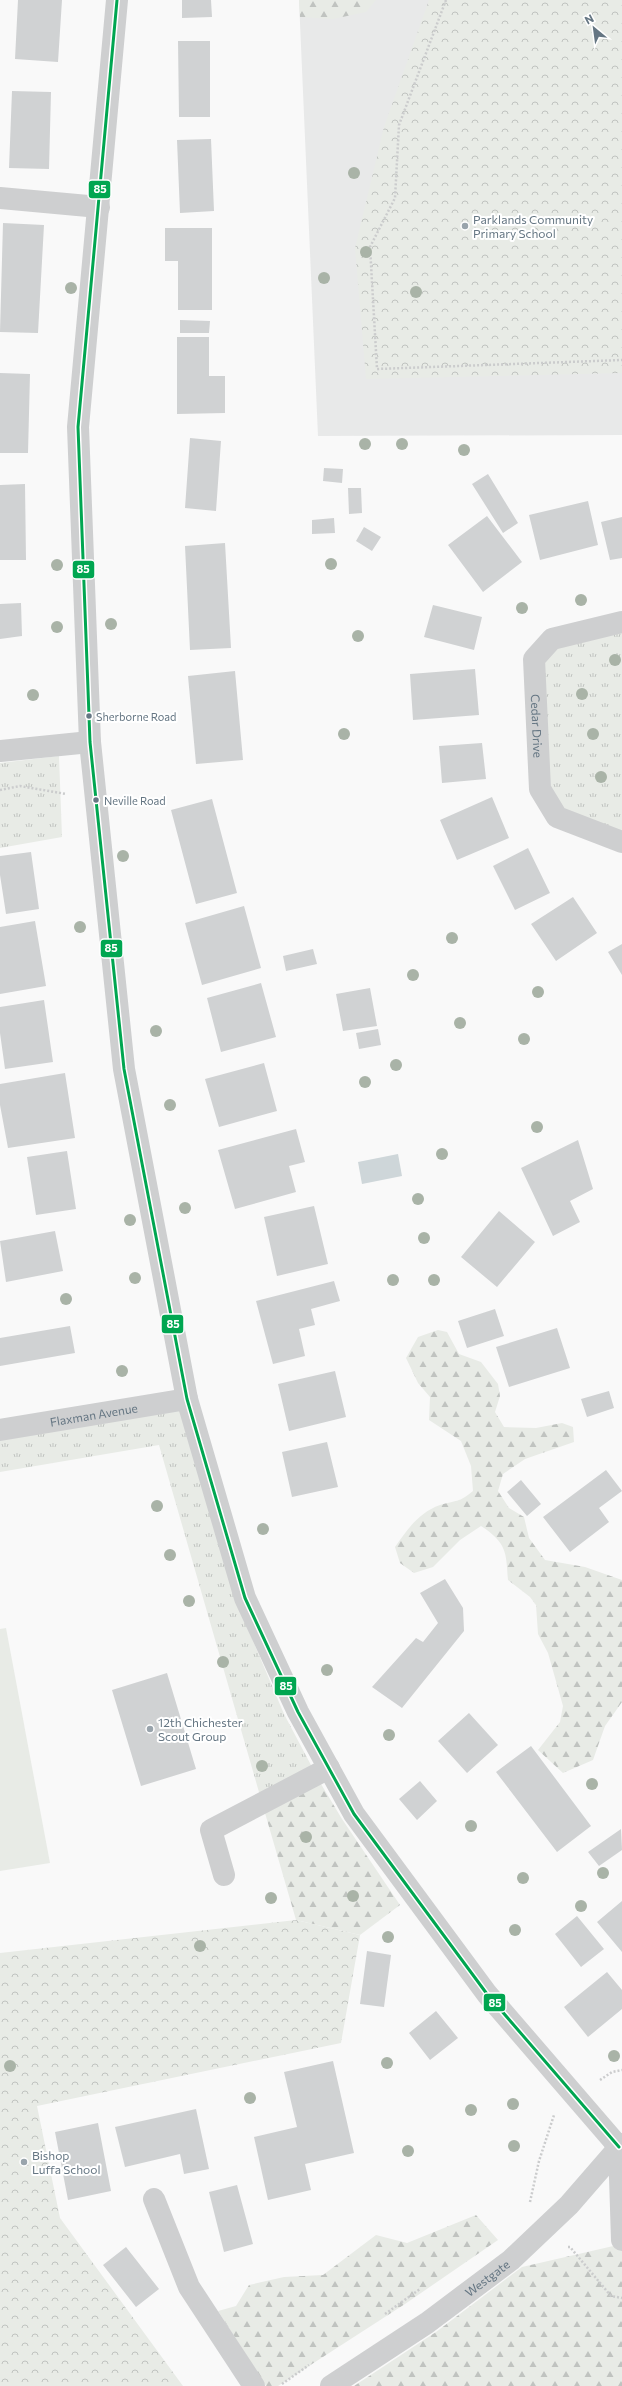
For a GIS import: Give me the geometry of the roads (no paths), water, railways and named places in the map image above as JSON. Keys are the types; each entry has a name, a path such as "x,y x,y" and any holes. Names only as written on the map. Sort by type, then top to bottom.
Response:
{"street":[{"path":"117,0 78,427 90,742 124,1070 187,1399 245,1598 298,1712 354,1814 487,1994 620,2146 622,2240"},
{"path":"0,198 99,207"},
{"name":"Cedar Drive","path":"622,622 552,639 534,659 540,790 557,816 622,842"},
{"path":"0,751 90,742"},
{"name":"Flaxman Avenue","path":"0,1430 187,1399"},
{"path":"224,1875 211,1830 329,1768"},
{"name":"Westgate","path":"331,2386 427,2323 511,2260 569,2205 620,2146"},
{"path":"154,2199 189,2287 254,2386"}],"place":[{"name":"Parklands Community Primary School","path":"465,226"},
{"name":"Sherborne Road","path":"89,716"},
{"name":"Neville Road","path":"96,800"},
{"name":"12th Chichester Scout Group","path":"150,1729"},
{"name":"Bishop Luffa School","path":"24,2162"}]}
